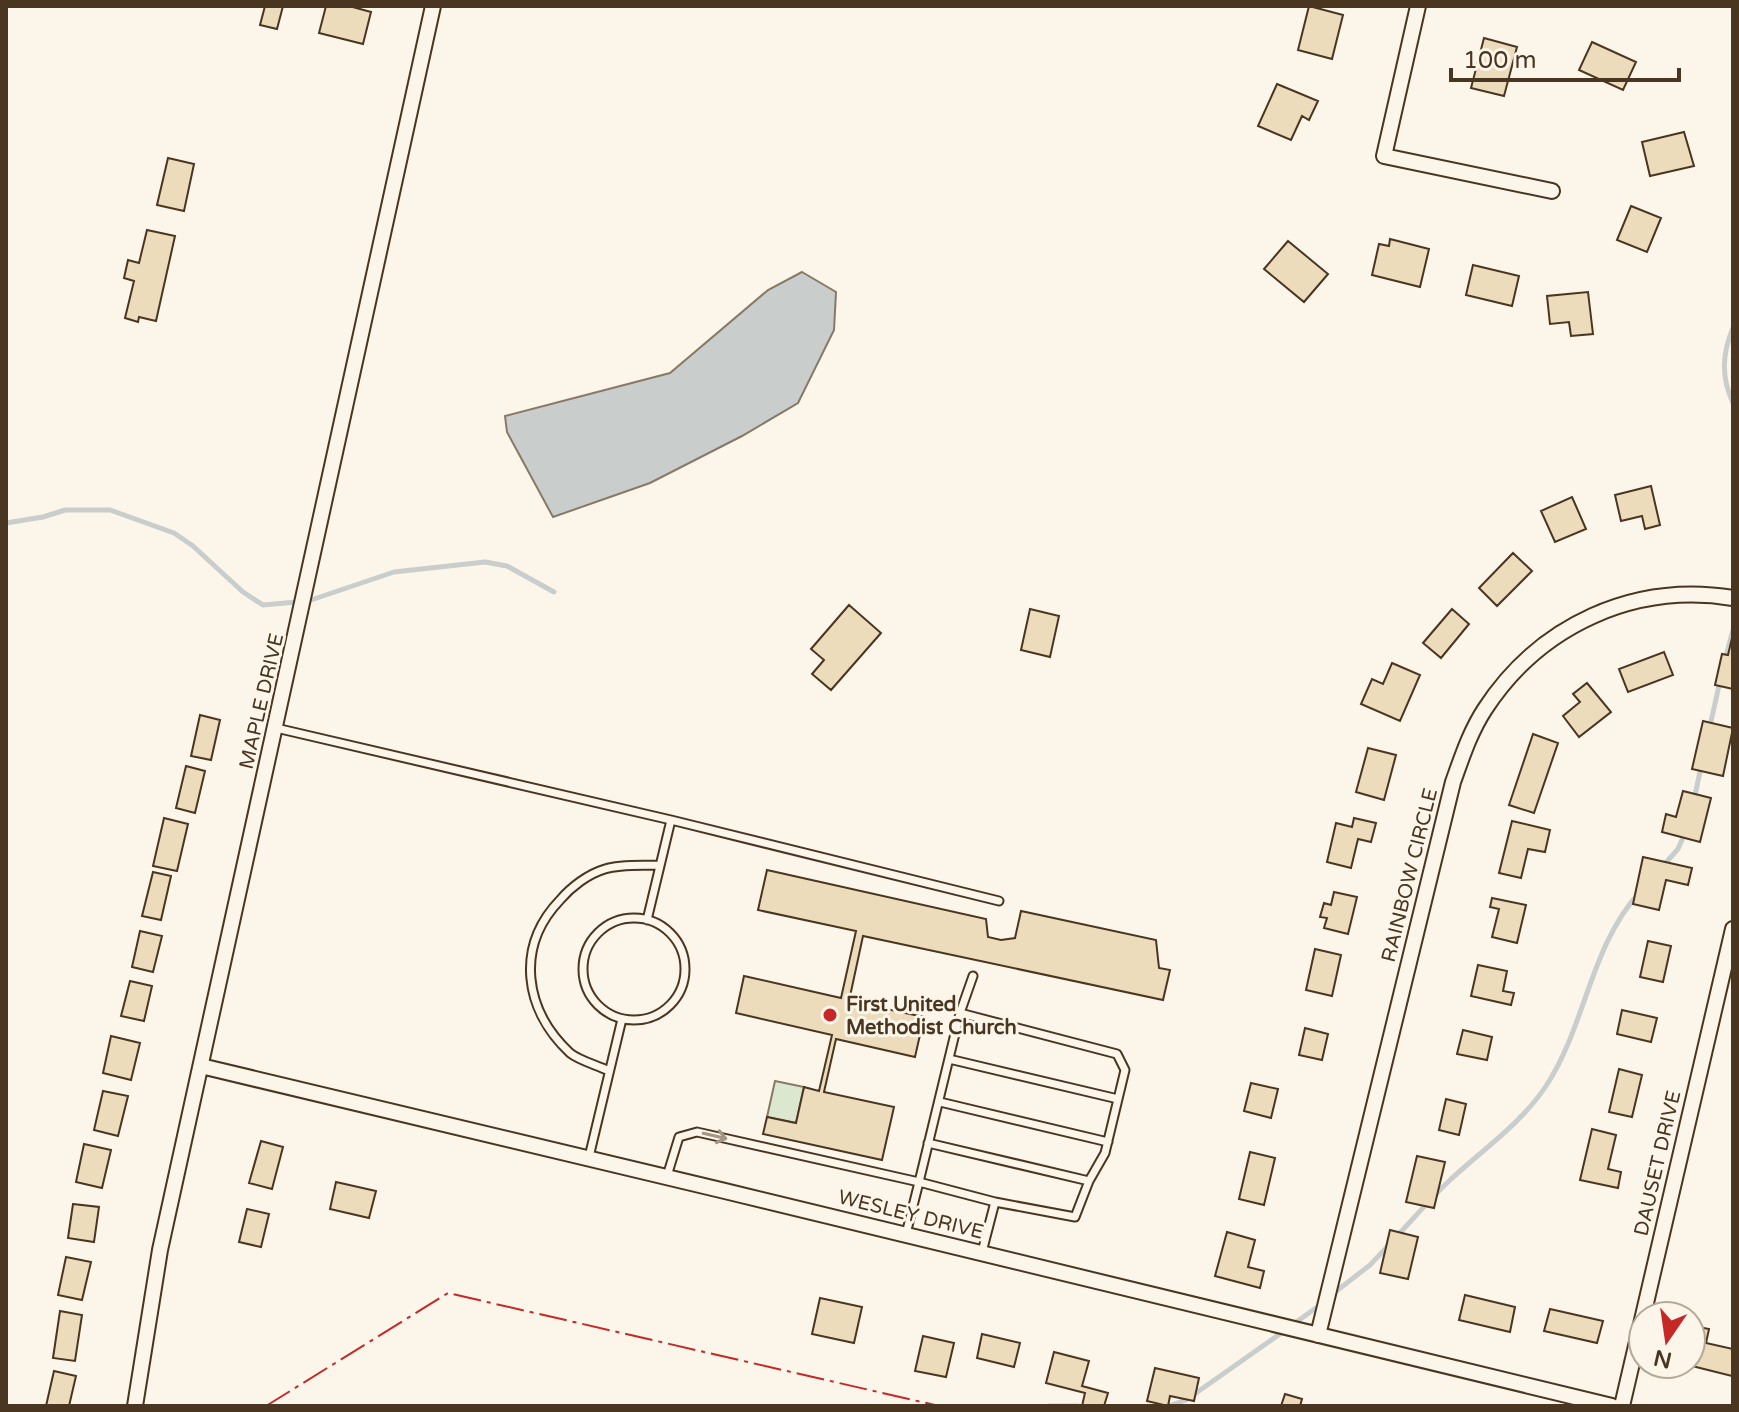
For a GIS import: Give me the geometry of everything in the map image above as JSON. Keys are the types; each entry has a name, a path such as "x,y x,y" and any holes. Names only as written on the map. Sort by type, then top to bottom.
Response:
{"street":[{"name":"MAPLE DRIVE","path":"135,1406 160,1250 433,6"},
{"path":"1418,6 1384,156 1552,191"},
{"name":"RAINBOW CIRCLE","path":"1318,1335 1453,782 1470,737 1485,709 1513,672 1590,615 1665,594 1708,594 1733,598"},
{"name":"DAUSET DRIVE","path":"1622,1406 1733,929"},
{"name":"WESLEY DRIVE","path":"201,1066 589,1157 1231,1316 1612,1406"}],"lane":[{"path":"276,728 671,820 999,901"},
{"path":"647,920 671,820"},
{"path":"609,1071 573,1055 554,1035 531,985 529,960 537,933 552,908 572,887 603,869 660,865"},
{"path":"631,918 647,920 663,927 676,939 683,955 685,973 681,990 671,1004 657,1015 640,1020 622,1019 601,1007 586,988 584,956 591,942 608,925 631,918"},
{"path":"906,1234 960,1013 973,976"},
{"path":"667,1176 679,1137 697,1132 995,1202 1075,1217 1108,1142 1125,1070 1117,1054 960,1013"},
{"path":"589,1157 622,1019"},
{"path":"949,1059 1118,1099"},
{"path":"940,1102 1108,1142"},
{"path":"928,1143 1089,1181"},
{"path":"982,1252 995,1202"}],"green space":[{"path":"775,1081 804,1087 796,1123 767,1117"}],"shaded area":[{"path":"802,272 836,292 834,330 798,403 742,436 650,483 553,517 507,432 505,416 670,373 768,290"}],"building":[{"path":"265,6 283,6 277,29 260,25"},
{"path":"326,6 349,6 371,12 363,44 319,33"},
{"path":"1309,6 1343,15 1332,59 1298,50"},
{"path":"1484,38 1517,47 1504,96 1471,88"},
{"path":"1592,42 1636,62 1623,90 1579,70"},
{"path":"1277,84 1318,101 1309,120 1302,116 1291,140 1258,126"},
{"path":"1684,132 1694,166 1650,176 1642,142"},
{"path":"168,158 194,164 184,211 157,205"},
{"path":"1631,206 1661,218 1647,252 1617,240"},
{"path":"147,230 175,236 156,321 139,317 138,322 125,318 134,281 124,278 128,260 139,263"},
{"path":"1390,239 1429,249 1420,287 1372,275 1379,244 1389,246"},
{"path":"1288,241 1328,274 1304,302 1264,269"},
{"path":"1473,265 1519,276 1512,306 1466,295"},
{"path":"1588,292 1593,334 1571,336 1569,322 1550,324 1547,296"},
{"path":"1651,486 1660,525 1645,529 1642,516 1621,521 1615,495"},
{"path":"1572,497 1586,529 1555,542 1541,511"},
{"path":"1513,553 1532,571 1497,606 1479,588"},
{"path":"849,605 881,633 831,690 812,674 824,660 811,649"},
{"path":"1030,609 1059,616 1050,657 1021,650"},
{"path":"1452,609 1469,624 1441,658 1423,643"},
{"path":"1732,638 1733,689 1715,685 1722,654 1728,655"},
{"path":"1664,652 1673,675 1628,692 1619,669"},
{"path":"1392,663 1420,675 1400,721 1361,704 1372,679 1383,684"},
{"path":"1587,683 1611,712 1579,737 1563,716 1580,702 1573,694"},
{"path":"200,715 220,720 211,760 191,756"},
{"path":"1703,721 1733,728 1723,776 1692,769"},
{"path":"1533,734 1558,743 1534,813 1509,805"},
{"path":"1368,748 1396,755 1384,800 1356,792"},
{"path":"186,766 205,771 195,813 176,808"},
{"path":"1683,791 1711,798 1700,842 1662,832 1666,814 1676,817"},
{"path":"164,818 188,824 177,871 153,866"},
{"path":"1354,818 1376,823 1371,842 1358,839 1351,868 1327,862 1336,823 1352,827"},
{"path":"1512,821 1550,830 1545,852 1528,849 1521,878 1499,873"},
{"path":"1643,857 1692,868 1688,885 1666,880 1659,910 1633,904"},
{"name":"First United Methodist Church","path":"767,870 986,919 988,937 1001,940 1015,938 1021,911 1156,940 1159,968 1170,970 1163,1000 863,936 849,1001 924,1017 915,1057 836,1039 824,1092 894,1107 882,1160 763,1134 767,1117 796,1123 804,1087 819,1091 832,1035 736,1013 744,976 841,998 856,931 758,910"},
{"path":"153,872 171,876 161,920 142,916"},
{"path":"1334,892 1357,897 1348,934 1324,928 1327,918 1320,917 1324,903 1331,905"},
{"path":"1492,898 1526,905 1517,943 1492,937 1499,909 1490,907"},
{"path":"140,931 162,936 153,972 132,967"},
{"path":"1648,941 1671,946 1663,982 1640,977"},
{"path":"1315,949 1341,955 1332,996 1306,990"},
{"path":"1478,965 1507,971 1503,991 1514,993 1511,1005 1471,996"},
{"path":"130,981 152,986 144,1021 121,1016"},
{"path":"1622,1010 1657,1018 1651,1042 1617,1034"},
{"path":"1305,1028 1328,1034 1322,1060 1299,1055"},
{"path":"1463,1030 1492,1037 1487,1060 1457,1054"},
{"path":"111,1036 140,1043 131,1080 103,1073"},
{"path":"1619,1069 1642,1075 1632,1117 1609,1112"},
{"path":"1251,1083 1278,1089 1271,1118 1244,1111"},
{"path":"103,1091 128,1096 118,1136 94,1130"},
{"path":"1446,1099 1466,1104 1459,1135 1439,1130"},
{"path":"1592,1129 1616,1135 1608,1169 1621,1172 1618,1188 1580,1180"},
{"path":"261,1141 283,1147 272,1189 249,1183"},
{"path":"84,1144 111,1150 102,1188 76,1182"},
{"path":"1250,1152 1275,1158 1264,1205 1239,1199"},
{"path":"1417,1156 1445,1162 1434,1208 1406,1202"},
{"path":"336,1182 376,1191 369,1218 330,1209"},
{"path":"73,1204 99,1207 94,1242 68,1238"},
{"path":"247,1209 269,1214 261,1247 239,1242"},
{"path":"1390,1230 1418,1237 1408,1279 1380,1273"},
{"path":"1227,1232 1255,1240 1248,1267 1264,1271 1260,1288 1215,1276"},
{"path":"66,1257 91,1262 82,1300 58,1295"},
{"path":"1465,1295 1515,1307 1510,1332 1459,1320"},
{"path":"820,1298 862,1307 854,1343 812,1334"},
{"path":"1550,1309 1603,1321 1597,1343 1544,1331"},
{"path":"60,1311 82,1315 75,1361 53,1358"},
{"path":"982,1334 1020,1343 1014,1367 977,1358"},
{"path":"923,1336 954,1343 946,1377 915,1371"},
{"path":"1707,1343 1733,1349 1732,1376 1707,1370"},
{"path":"1054,1352 1089,1361 1082,1386 1108,1393 1104,1406 1082,1406 1085,1393 1046,1383"},
{"path":"1155,1368 1199,1378 1194,1401 1170,1396 1168,1406 1147,1401"},
{"path":"54,1371 76,1376 69,1406 46,1406"},
{"path":"1285,1394 1302,1399 1300,1406 1281,1406"}],"waterway":[{"path":"1733,328 1724,366 1733,403"},
{"path":"6,523 65,510 110,510 174,533 193,546 243,592 263,605 308,601 394,572 485,562 507,566 554,592"},
{"path":"1725,660 1733,630"},
{"path":"1710,726 1720,681"},
{"path":"1694,800 1701,767"},
{"path":"1662,867 1678,849 1685,833"},
{"path":"1398,1235 1449,1181 1513,1125 1546,1086 1571,1038 1609,937 1639,893"},
{"path":"1330,1296 1370,1265 1389,1245"},
{"path":"1292,1325 1323,1303"},
{"path":"1168,1406 1186,1400 1284,1331"},
{"path":"1049,1406 1078,1406"}],"power":[{"path":"266,1406 448,1293 939,1406"}],"place":[{"name":"First United Methodist Church","path":"830,1015"}]}
